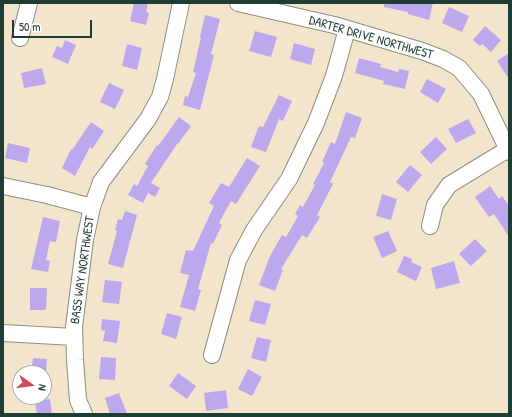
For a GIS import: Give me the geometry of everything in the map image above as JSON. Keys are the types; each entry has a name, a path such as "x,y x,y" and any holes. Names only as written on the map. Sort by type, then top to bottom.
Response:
{"street":[{"path":"20,38 29,3"},
{"name":"BASS WAY NORTHWEST","path":"84,414 78,400 74,327 85,240 92,207 101,182 148,119 160,97 182,3"},
{"name":"DARTER DRIVE NORTHWEST","path":"238,3 347,29 422,51 443,59 459,68 481,94 508,151"},
{"path":"212,355 238,260 254,230 289,179 316,123 334,76 347,29"},
{"path":"430,226 435,205 449,185 508,151"},
{"path":"3,186 48,195 92,207"},
{"path":"3,333 74,337"}],"building":[{"path":"134,3 148,3 146,12 149,13 146,25 130,21"},
{"path":"384,3 433,3 429,20 408,14 408,12 384,7"},
{"path":"449,7 469,16 462,32 442,23"},
{"path":"205,15 220,19 211,54 214,55 200,110 183,105 185,96 188,97 196,73 193,72"},
{"path":"485,26 501,40 491,52 482,44 480,46 473,40"},
{"path":"255,31 277,37 271,57 249,51"},
{"path":"65,40 76,45 68,64 52,57 57,46 62,48"},
{"path":"294,43 315,49 311,65 290,59"},
{"path":"127,44 142,48 137,70 122,66"},
{"path":"509,53 509,79 497,61"},
{"path":"359,58 381,64 380,67 398,72 399,69 409,71 405,89 383,84 384,81 355,73"},
{"path":"42,68 46,84 24,88 21,73"},
{"path":"427,79 446,89 438,103 420,92"},
{"path":"109,83 124,90 115,109 100,102"},
{"path":"279,95 292,101 283,121 279,119 266,152 251,147 259,126 263,127"},
{"path":"346,112 362,118 355,138 351,137 330,182 333,184 317,215 320,217 307,238 302,235 281,269 283,270 275,291 259,285 270,256 282,235 286,237 298,216 295,214 300,205 303,207 315,185 313,184 324,163 322,162 331,142 335,144"},
{"path":"179,117 191,126 151,183 160,188 155,197 148,193 143,203 128,195 134,184 137,186 148,166 145,164 157,145 158,146"},
{"path":"468,119 476,133 456,143 448,129"},
{"path":"91,122 104,131 92,149 90,147 75,176 62,168 71,149 72,150"},
{"path":"436,137 447,149 431,164 420,152"},
{"path":"8,143 30,148 27,163 5,158"},
{"path":"247,158 260,166 236,204 231,201 219,223 222,225 213,244 211,243 198,289 201,290 195,311 180,307 189,275 180,273 186,250 193,251 214,206 209,203 221,183 229,187"},
{"path":"410,165 422,175 408,192 396,182"},
{"path":"490,186 499,199 502,196 509,206 509,237 494,214 489,217 475,197"},
{"path":"382,194 397,199 391,220 376,216"},
{"path":"125,211 137,215 123,268 108,264 117,231 115,230 118,219 122,220"},
{"path":"43,217 60,221 56,242 50,241 46,260 50,261 48,272 31,269"},
{"path":"388,231 397,251 382,258 373,237"},
{"path":"475,239 487,251 471,266 459,254"},
{"path":"404,256 412,259 411,262 422,267 416,281 397,272"},
{"path":"454,261 460,283 436,289 431,268"},
{"path":"105,280 122,282 119,304 102,302"},
{"path":"30,288 47,288 46,310 30,310"},
{"path":"255,300 271,304 265,325 249,321"},
{"path":"167,313 182,317 176,339 161,334"},
{"path":"102,319 120,321 117,343 103,341 105,331 101,330"},
{"path":"257,337 271,340 266,362 251,358"},
{"path":"101,357 116,358 115,380 99,379"},
{"path":"33,358 47,359 47,365 32,365"},
{"path":"248,369 262,377 252,396 238,389"},
{"path":"178,373 196,386 187,399 169,386"},
{"path":"226,390 228,408 206,411 204,393"},
{"path":"119,393 127,414 110,414 105,398"},
{"path":"36,405 51,405 52,414 37,414"}]}
